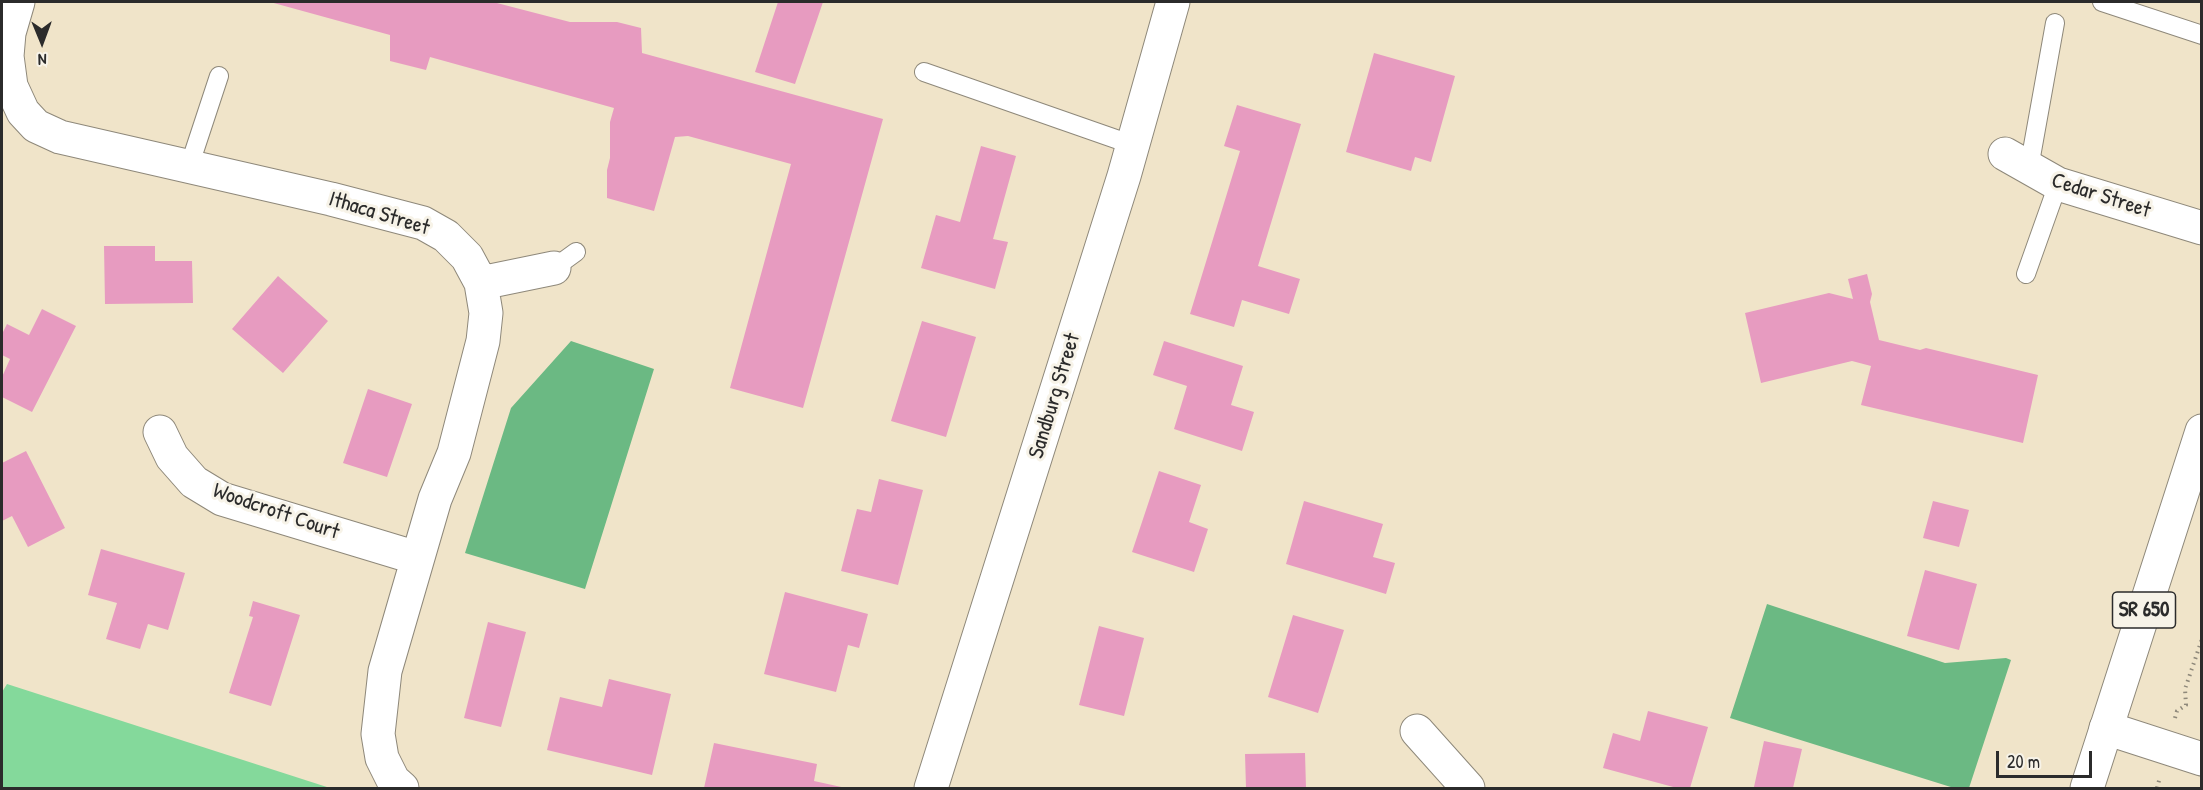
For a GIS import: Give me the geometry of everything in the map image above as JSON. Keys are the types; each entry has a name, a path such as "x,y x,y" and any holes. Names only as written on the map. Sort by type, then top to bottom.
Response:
{"street":[{"name":"Ithaca Street","path":"18,2 9,33 7,56 11,86 23,112 36,126 60,137 331,199 423,223 446,236 467,257 481,283 486,313 483,341 454,453 435,499 385,672 378,734 382,758 393,780 402,789"},
{"name":"Sandburg Street","path":"932,789 1133,145 1173,2"},
{"name":"Cedar Street","path":"2017,161 2058,184 2202,228"},
{"path":"481,283 565,260"},
{"name":"SR 650","path":"2087,789 2202,431"},
{"name":"Woodcroft Court","path":"159,432 172,457 194,482 222,499 417,558"},
{"path":"2106,729 2202,759"},
{"path":"1418,731 1468,789"}],"lane":[{"path":"2102,2 2202,35"},
{"path":"2017,161 2055,23"},
{"path":"924,72 1133,145"},
{"path":"189,167 219,76"},
{"path":"2026,274 2058,184"}],"path":[{"path":"2157,789 2177,711 2186,705 2185,689 2202,639"}],"green space":[{"path":"571,341 654,369 585,589 465,553 511,408"},
{"path":"1767,604 1945,663 2006,658 2011,660 1969,788 1954,788 1730,718"},
{"path":"7,684 330,788 2,788 2,692"}],"building":[{"path":"270,2 493,2 570,22 617,22 641,28 642,53 883,119 803,408 730,388 791,164 688,136 675,137 654,211 607,198 610,122 614,108 430,57 426,70 390,61 390,35"},
{"path":"778,2 823,2 795,84 755,72"},
{"path":"1374,53 1455,76 1431,162 1415,157 1411,171 1346,152"},
{"path":"1237,105 1301,124 1258,266 1300,279 1289,314 1242,300 1234,327 1190,314 1240,151 1224,146"},
{"path":"981,146 1016,156 993,239 1008,242 995,289 921,268 936,215 960,222"},
{"path":"104,246 155,246 155,261 192,261 193,303 105,304"},
{"path":"1867,274 1872,294 1870,302 1879,340 1920,350 1926,348 2038,375 2023,443 1861,405 1871,366 1852,361 1761,383 1745,313 1829,293 1853,299 1848,279"},
{"path":"278,276 328,321 283,373 232,329"},
{"path":"42,309 76,326 32,412 2,397 2,377 10,359 2,355 2,334 7,324 29,335"},
{"path":"922,321 976,337 946,437 891,421"},
{"path":"1164,341 1243,366 1231,405 1254,412 1242,451 1174,429 1187,386 1153,375"},
{"path":"368,389 412,404 387,477 343,463"},
{"path":"26,451 65,528 28,547 12,516 2,521 2,463"},
{"path":"1159,471 1201,485 1189,522 1208,529 1194,572 1132,552"},
{"path":"879,479 923,490 898,585 841,571 857,509 871,512"},
{"path":"1304,501 1383,524 1373,557 1395,563 1386,594 1286,564"},
{"path":"1933,501 1969,510 1959,547 1923,538"},
{"path":"101,549 185,573 168,630 148,624 140,649 106,639 117,603 88,595"},
{"path":"1925,570 1977,584 1959,650 1907,636"},
{"path":"785,592 868,614 859,648 848,645 836,692 764,674"},
{"path":"253,601 300,615 271,706 229,693 253,617 249,616"},
{"path":"1293,615 1344,630 1318,713 1268,697"},
{"path":"488,622 526,632 501,727 464,718"},
{"path":"1099,626 1144,638 1124,716 1079,705"},
{"path":"609,679 671,694 652,775 547,750 560,697 602,707"},
{"path":"1648,711 1708,727 1690,788 1677,788 1603,768 1613,733 1640,741"},
{"path":"1764,741 1802,749 1793,788 1754,787"},
{"path":"714,743 817,764 814,781 846,788 704,788"},
{"path":"1305,753 1306,788 1246,788 1245,754"}]}
